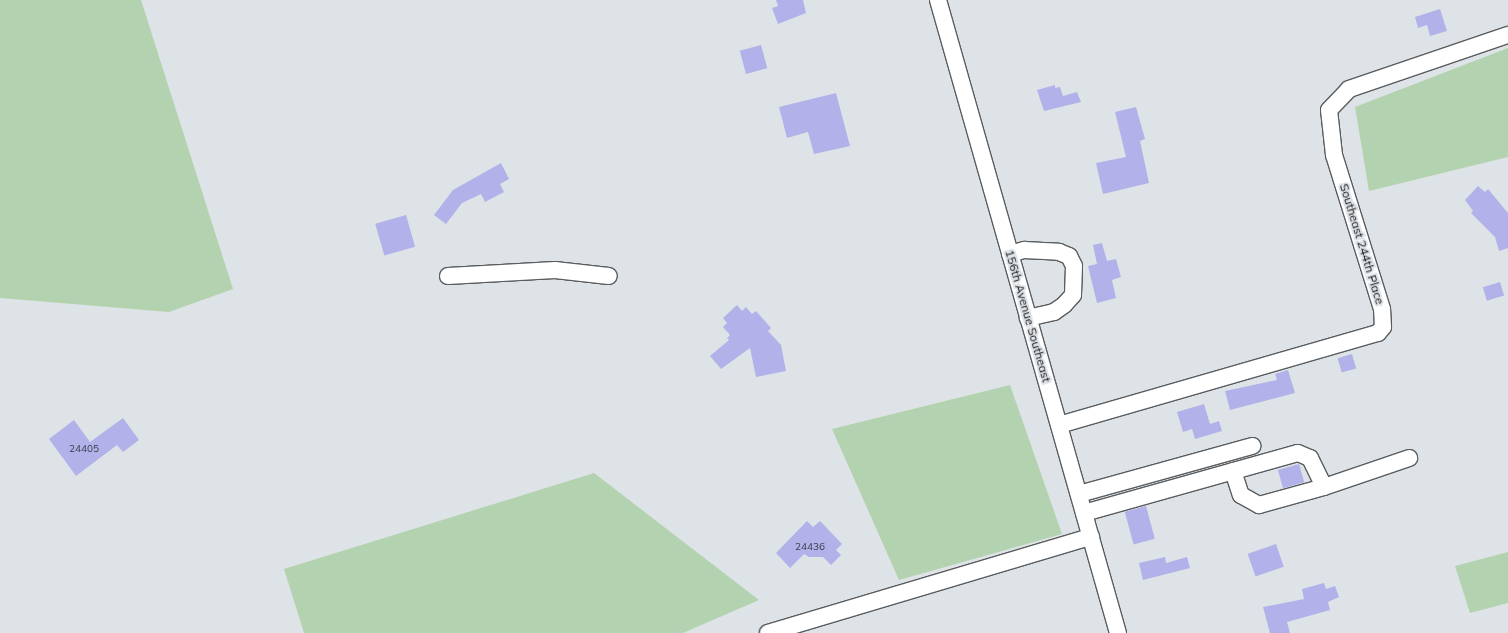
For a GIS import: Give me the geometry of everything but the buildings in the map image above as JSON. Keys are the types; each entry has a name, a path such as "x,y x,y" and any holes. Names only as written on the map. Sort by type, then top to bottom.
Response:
{"street":[{"name":"156th Avenue Southeast","path":"938,0 1118,633"},
{"name":"Southeast 244th Place","path":"1059,425 1378,333 1383,327 1382,309 1334,154 1329,110 1349,89 1508,35"},
{"path":"1010,254 1024,250 1059,252 1069,256 1074,266 1073,294 1064,305 1054,312 1028,318"},
{"path":"448,276 555,270 609,276"},
{"path":"1079,494 1252,446"},
{"path":"1084,513 1298,453 1310,458 1324,487"},
{"path":"1233,471 1241,495 1259,505 1324,487 1409,458"},
{"path":"768,633 1091,537"}],"green space":[{"path":"0,0 141,0 233,289 169,312 0,298"},
{"path":"1508,48 1508,157 1369,191 1355,107"},
{"path":"1010,385 1062,534 899,580 832,429"},
{"path":"594,473 759,600 683,633 304,633 284,569"},
{"path":"1508,552 1508,603 1470,613 1455,566"}]}
